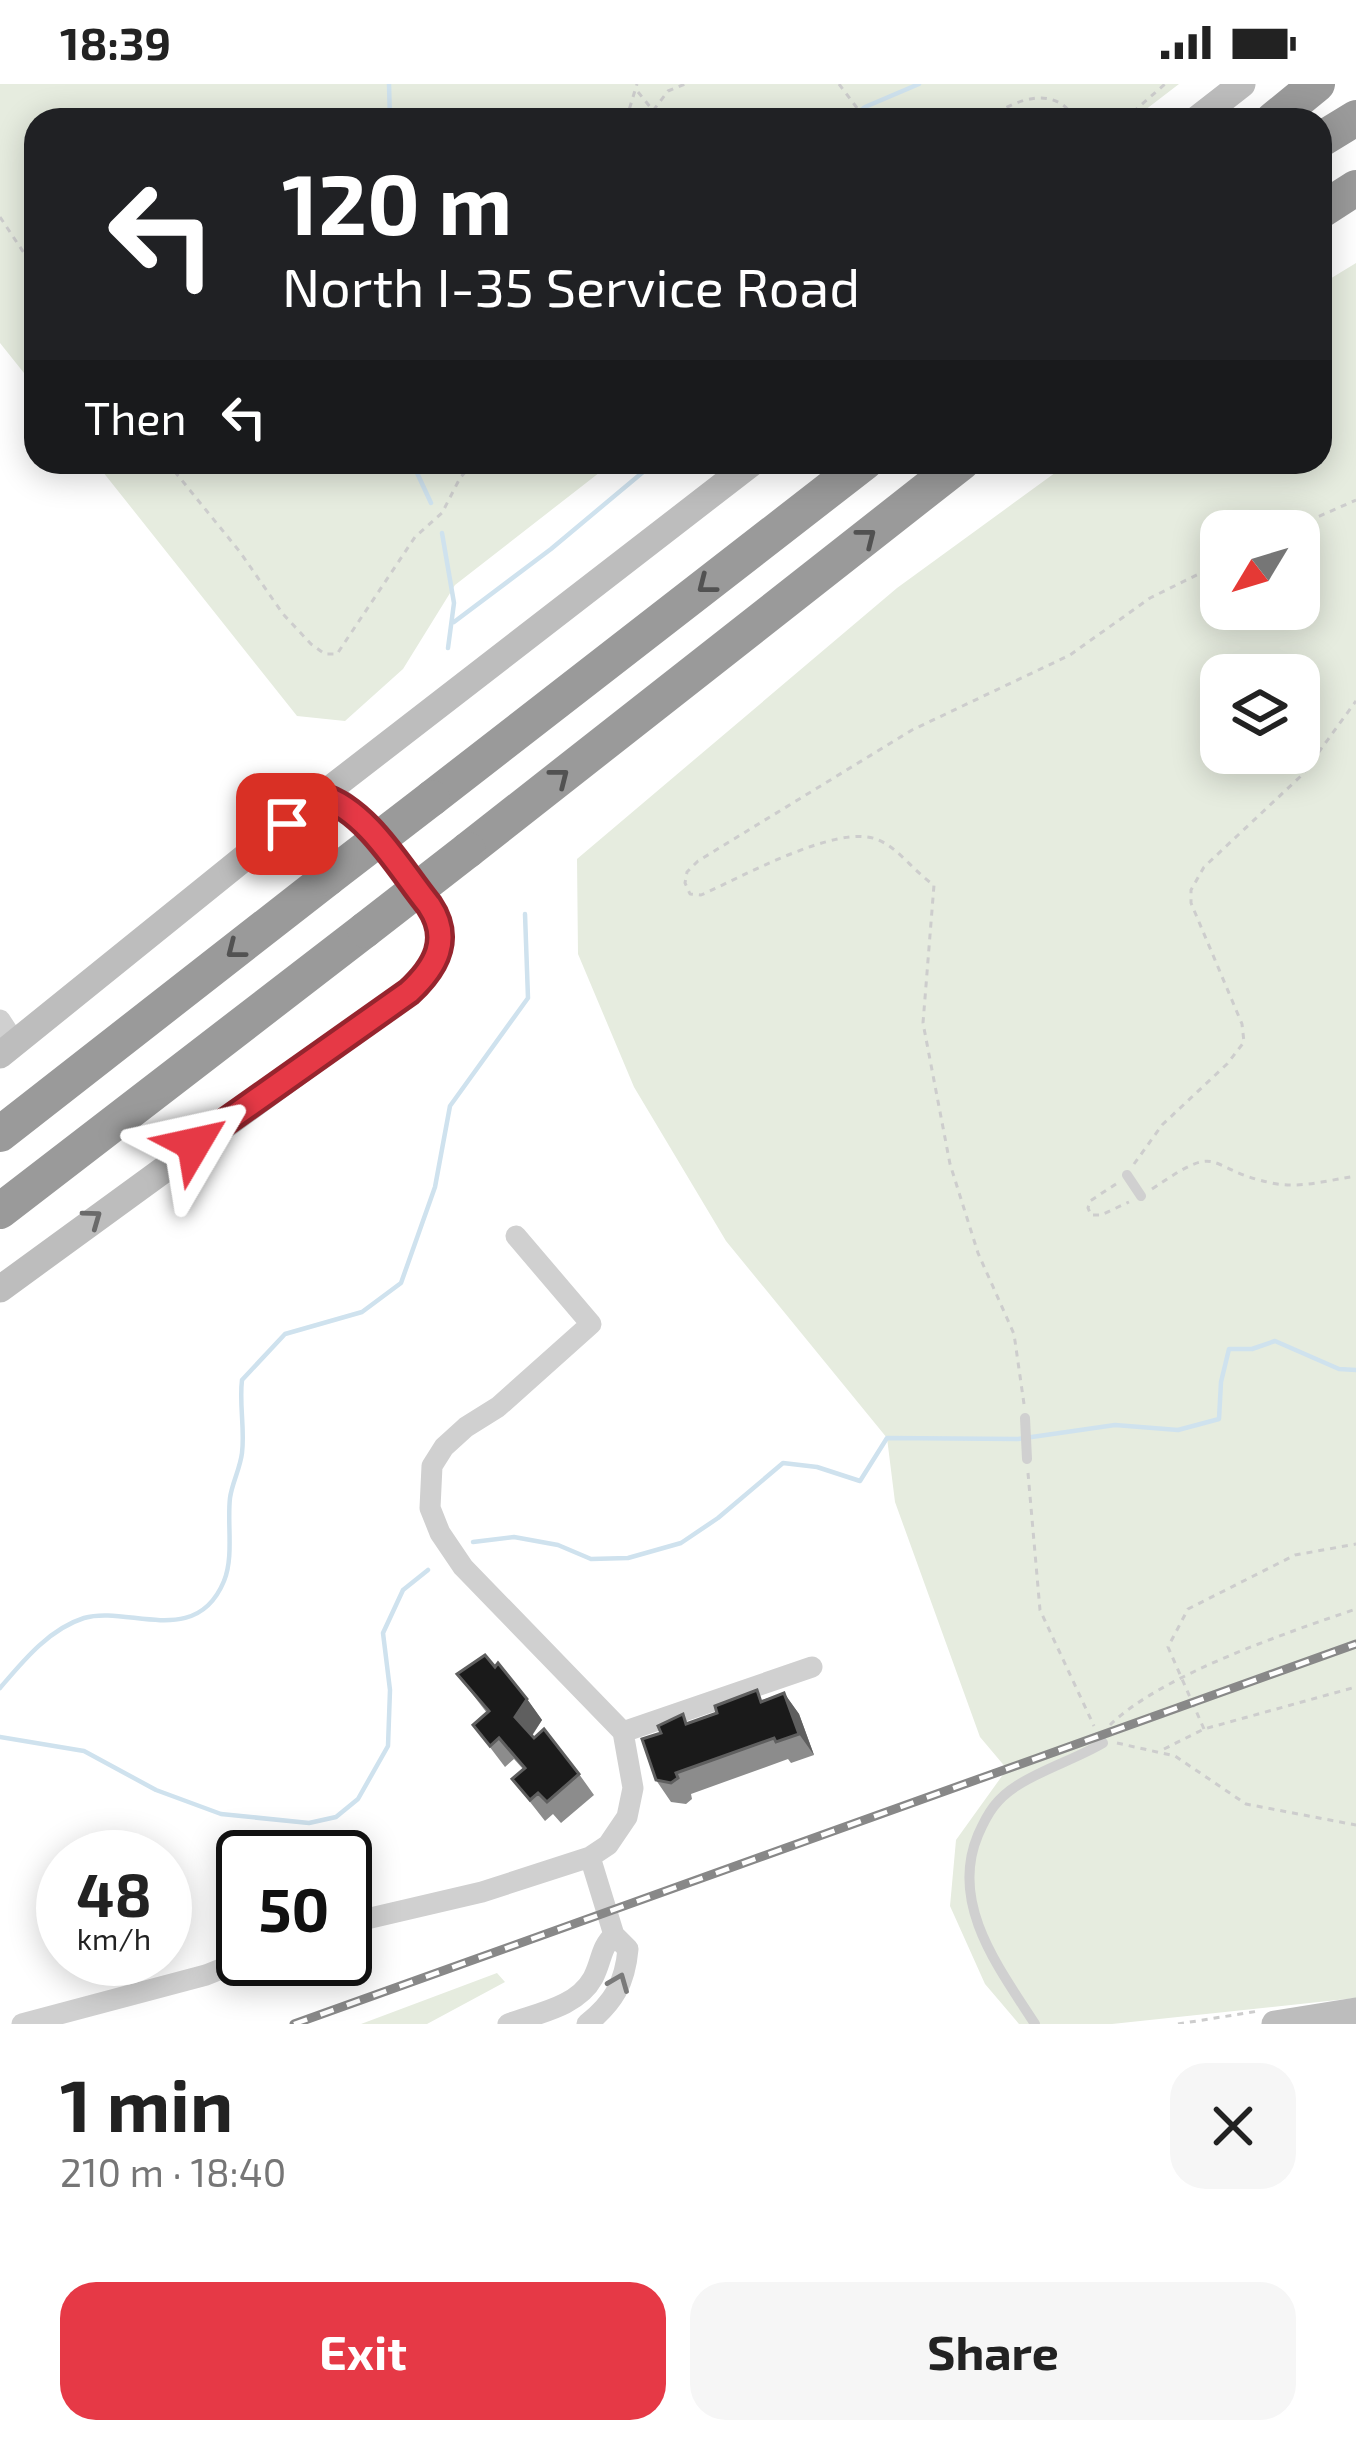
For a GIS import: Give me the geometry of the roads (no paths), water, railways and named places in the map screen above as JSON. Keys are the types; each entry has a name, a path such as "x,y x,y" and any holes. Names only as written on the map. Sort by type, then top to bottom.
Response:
{"highway":[{"path":"1288,108 1317,84"},
{"path":"0,1134 850,474"},
{"path":"0,1211 947,474"}],"main road":[{"path":"1211,108 1242,84"},
{"path":"5,1040 737,474"},
{"path":"364,824 366,761"},
{"path":"0,1288 424,978 440,946 438,918 364,824 339,802 321,796"},
{"path":"1275,2024 1356,2011"}],"street":[{"path":"372,1918 482,1892 590,1857 608,1845 627,1817 633,1788 623,1732 464,1567 440,1533 430,1508 432,1466 444,1448 466,1427 499,1407 591,1324 516,1236"},
{"path":"623,1732 812,1667"},
{"path":"572,2001 586,2024 609,2006 626,1977 628,1949 614,1935 590,1857"},
{"path":"508,2024 572,2001 591,1982 602,1946 614,1935"},
{"path":"22,2024 216,1971"}],"lane":[{"path":"1127,1175 1141,1196"},
{"path":"1025,1418 1027,1460"},
{"path":"1036,2024 981,1934 971,1899 969,1863 989,1808 1018,1785 1101,1740"}],"waterway":[{"path":"389,84 390,108"},
{"path":"864,108 919,84"},
{"path":"418,474 431,503"},
{"path":"454,622 641,474"},
{"path":"442,533 454,603 448,648"},
{"path":"0,1688 38,1647 71,1623 102,1615 179,1619 212,1602 229,1561 230,1498 243,1444 242,1380 285,1334 362,1312 401,1283 435,1187 450,1106 528,998 525,914"},
{"path":"473,1542 514,1537 558,1545 591,1559 628,1558 681,1543 783,1463 817,1467 860,1481 887,1438 1018,1439 1115,1425 1178,1430 1219,1419 1229,1349 1252,1349 1275,1341 1339,1369 1356,1370"},
{"path":"0,1737 84,1751 156,1790 221,1814 309,1823 336,1817 358,1799 388,1746 390,1690 383,1633 403,1590 428,1570"}],"railway":[{"path":"294,2024 1356,1644"}]}
